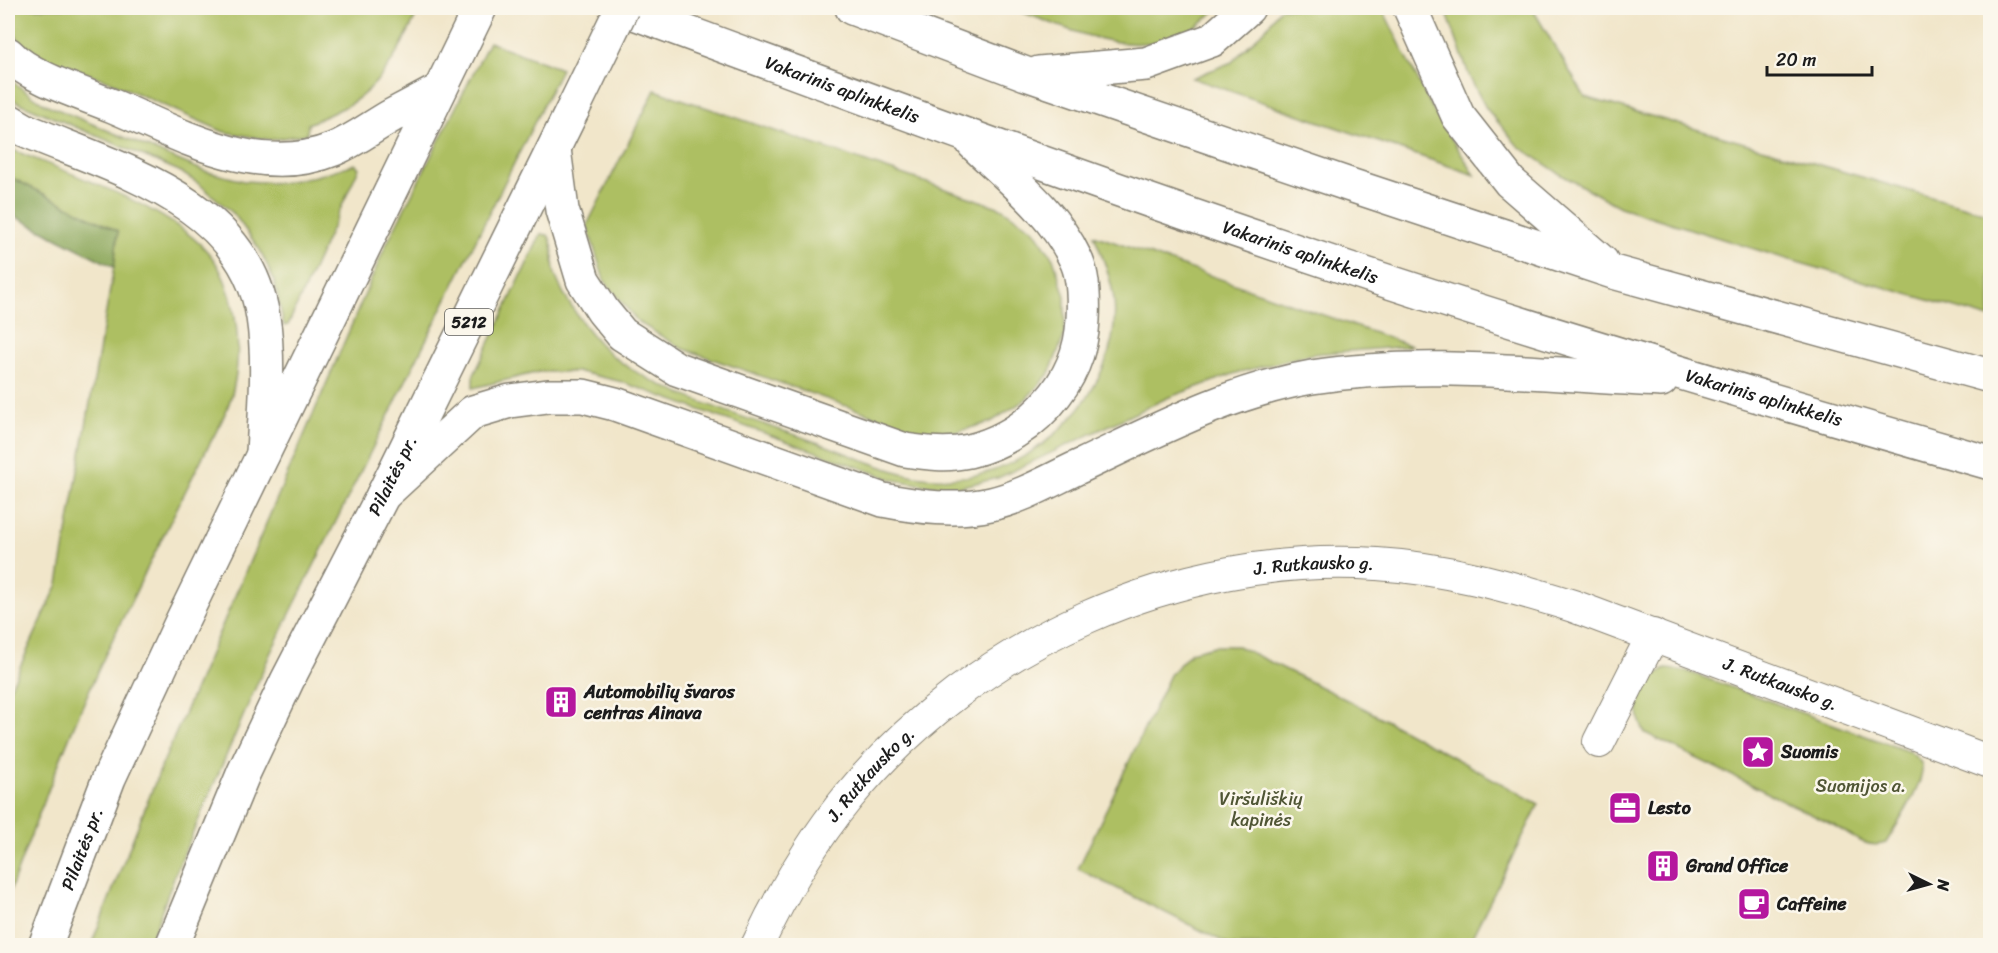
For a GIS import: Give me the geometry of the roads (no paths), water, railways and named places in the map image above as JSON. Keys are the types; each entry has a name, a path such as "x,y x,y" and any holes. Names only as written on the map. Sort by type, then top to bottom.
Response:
{"main road":[{"name":"Pilaitės pr.","path":"45,945 109,778 442,82 480,8"},
{"name":"Pilaitės pr.","path":"172,945 244,772 287,681 383,495 621,8"},
{"name":"Vakarinis aplinkkelis","path":"621,8 968,137 1338,266 1707,382 1990,463"},
{"path":"852,8 1026,74 1612,272 1990,376"},
{"path":"1026,74 1146,64 1212,40 1248,8"},
{"path":"1410,8 1458,116 1510,182 1612,272"},
{"path":"8,54 39,75 221,152 253,158 285,158 333,150 367,134 442,82"},
{"path":"8,120 25,130 162,188 196,208 222,231 255,283 263,315 267,348 263,454"},
{"path":"554,149 562,210 583,280 603,311 622,334 677,369 905,450 936,454 967,451 993,443 1024,426 1051,403 1070,373 1082,341 1084,302 1077,260 1055,223 968,137"},
{"path":"383,495 473,412 510,401 548,396 583,396 615,404 883,500 922,507 963,508 993,504 1034,488 1231,397 1311,378 1376,371 1435,369 1707,382"}],"street":[{"name":"J. Rutkausko g.","path":"757,945 807,855 849,796 924,719 962,688 1020,650 1083,620 1144,596 1258,567 1315,563 1377,564 1435,571 1505,585 1653,635 1990,762"},
{"path":"1599,742 1653,635"}],"place":[{"name":"Automobilių švaros centras Ainava","path":"561,702"},
{"name":"Suomis","path":"1758,752"},
{"name":"Lesto","path":"1625,808"},
{"name":"Grand Office","path":"1663,866"},
{"name":"Caffeine","path":"1754,904"}],"park label":[{"name":"Suomijos a.","path":"1861,786"},
{"name":"Viršuliškių kapinės","path":"1261,809"}]}
